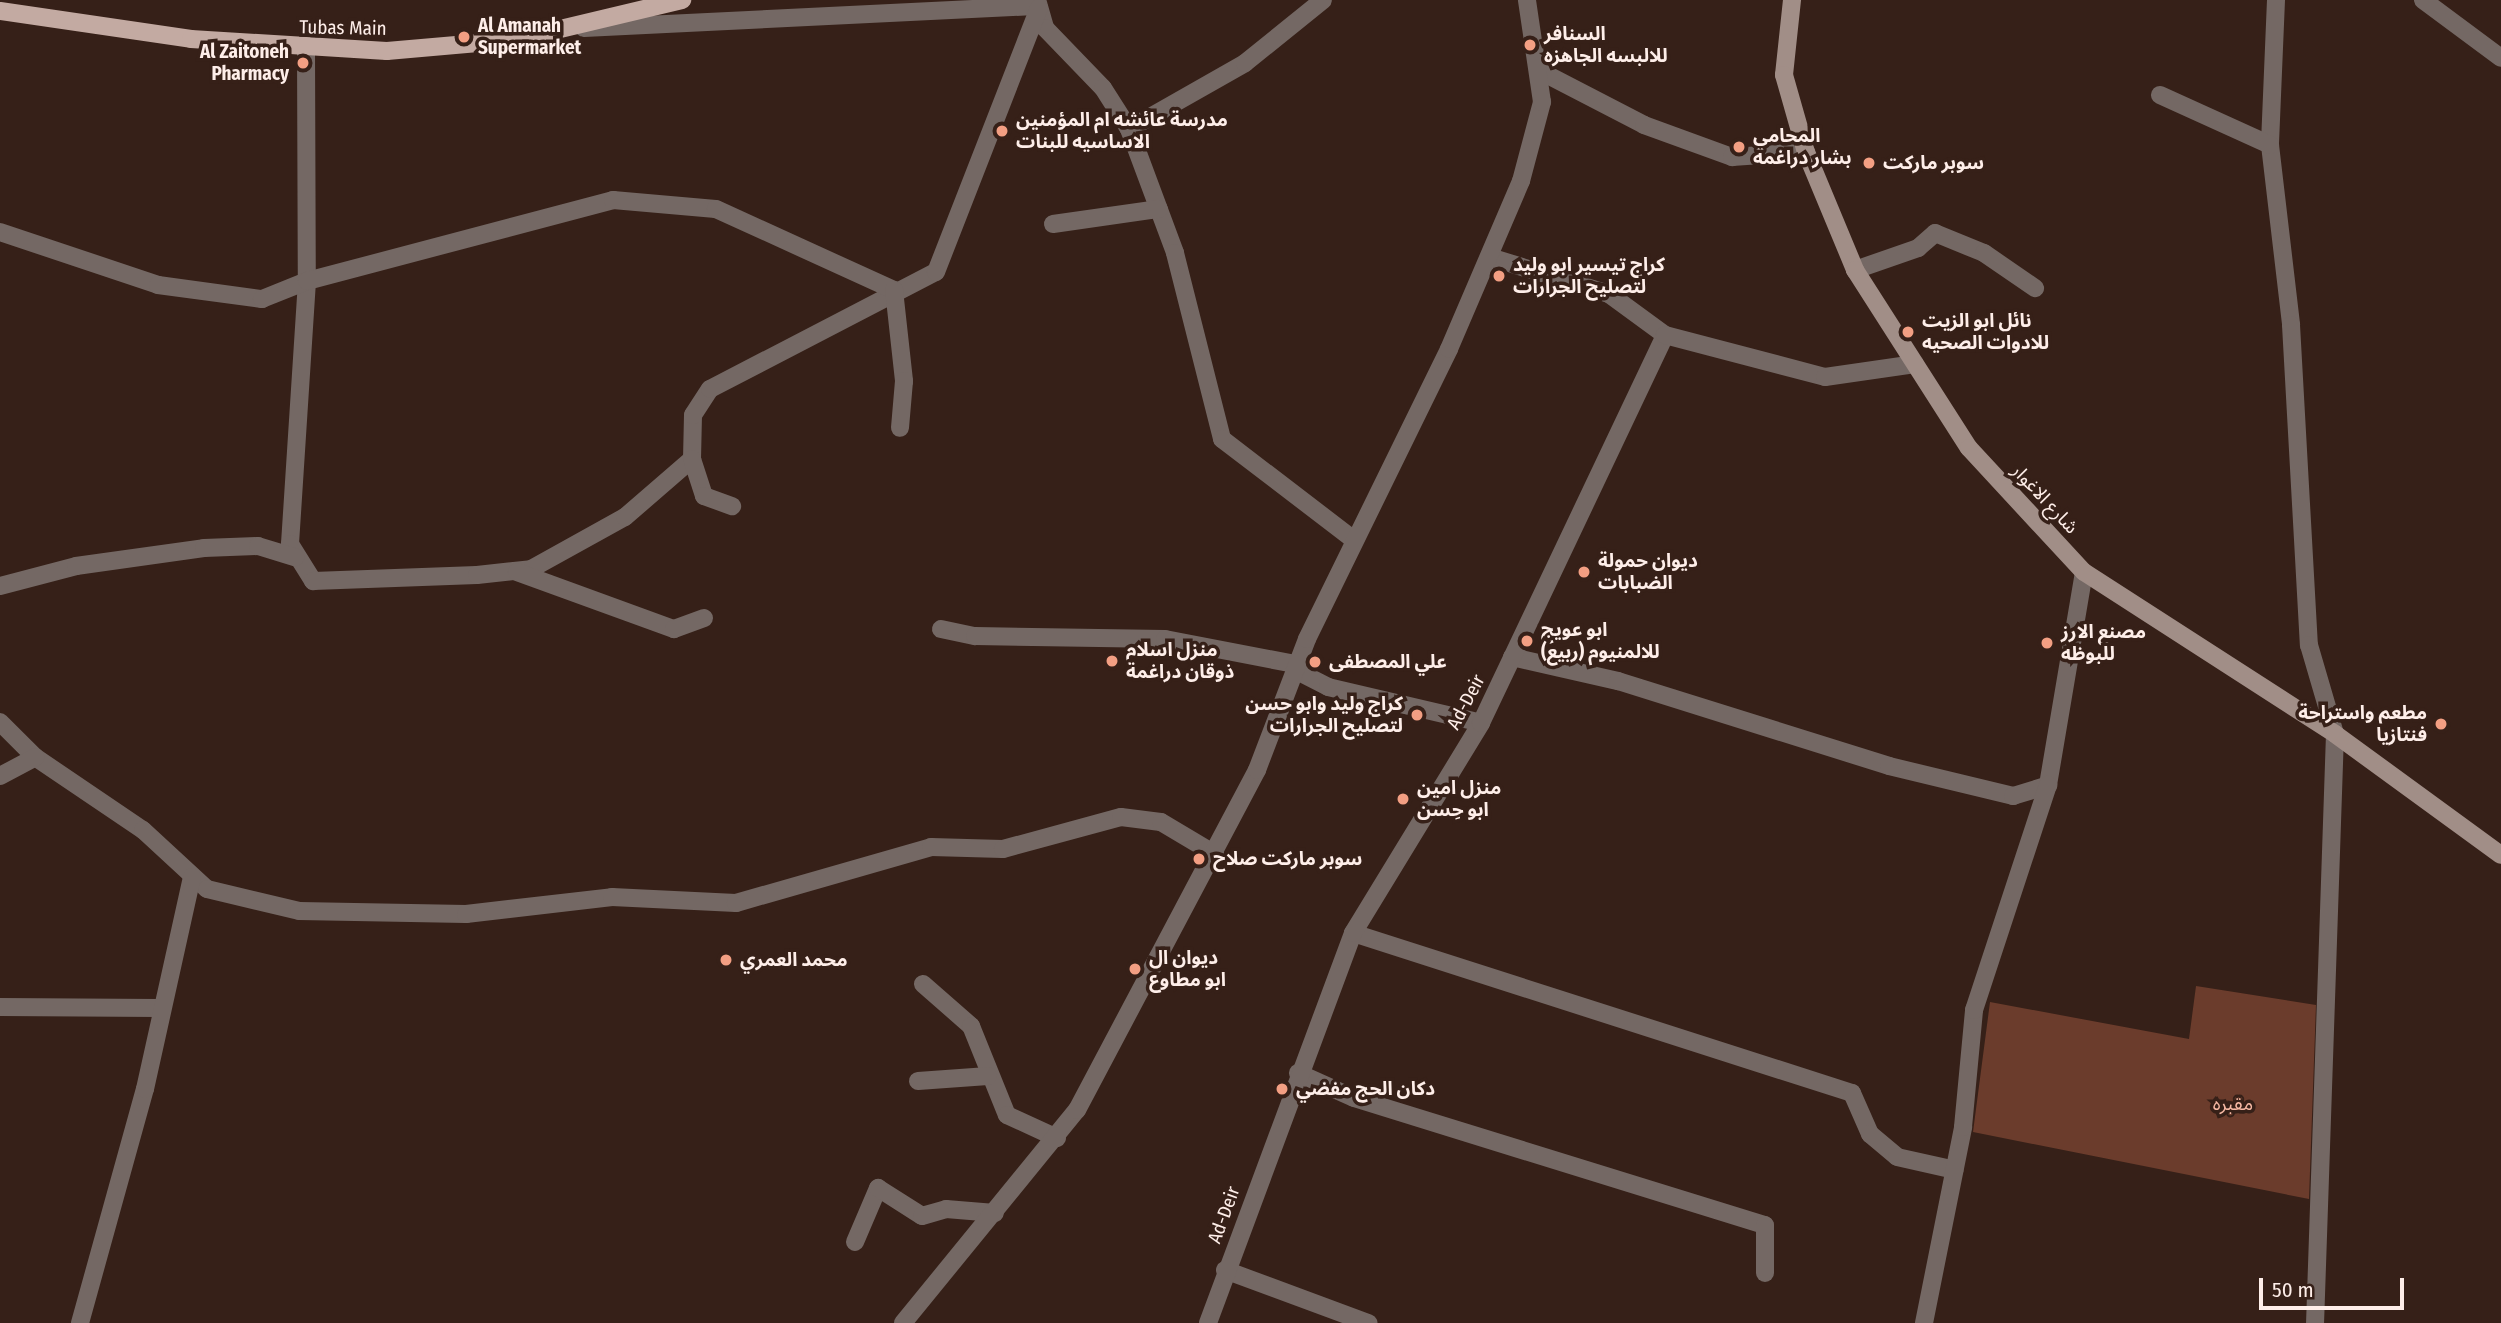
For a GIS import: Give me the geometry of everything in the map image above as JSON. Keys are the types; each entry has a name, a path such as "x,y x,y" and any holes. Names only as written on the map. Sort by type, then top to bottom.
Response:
{"main road":[{"name":"Tubas Main","path":"0,11 306,50 451,47 577,29 682,0"},
{"name":"شارع الاغوار","path":"1792,0 1784,75 1806,152 1855,270 1969,448 2084,572 2335,734 2501,855"}],"street":[{"path":"1129,129 1245,63 1323,0"},
{"path":"903,1323 1057,1138 1214,854 1299,669 1354,540 1490,257 1536,139 1540,71 1527,0"},
{"path":"2276,0 2270,145 2291,326 2309,645 2335,734 2315,1323"},
{"path":"2423,0 2501,58"},
{"path":"577,29 1038,5"},
{"path":"1038,5 1045,28 1103,88 1129,129 1159,209 1204,353 1222,439 1354,540"},
{"path":"732,506 705,496 692,459 693,415 710,389 894,290 925,281 943,261 1038,5"},
{"path":"306,50 307,281 288,516 295,557 313,581 517,572 625,517 692,459"},
{"path":"1540,71 1644,125 1732,157 1806,152"},
{"path":"2160,95 2270,145"},
{"path":"0,232 201,294 262,299 307,281 629,199 716,209 894,290"},
{"path":"1053,224 1159,209"},
{"path":"1855,270 1917,248 1935,233 1984,253 2035,288"},
{"path":"1490,257 1609,294 1665,335 1825,377 1915,364"},
{"path":"894,290 904,382 900,428"},
{"name":"Ad-Deir","path":"1208,1323 1298,1073 1353,933 1481,723 1665,335"},
{"path":"0,586 76,566 204,548 258,546 295,557"},
{"path":"517,572 633,619 674,629 704,618"},
{"path":"1924,1323 1955,1170 1974,1010 2048,785 2084,572"},
{"path":"941,629 975,636 1165,639 1299,669 1328,687 1481,723"},
{"path":"1512,657 1618,681 1889,766 2001,793 2048,785"},
{"path":"0,722 34,757 143,830 192,877 219,895 299,911 466,914 612,897 736,903 931,847 1003,849 1121,817 1161,822 1214,854"},
{"path":"0,776 34,757"},
{"path":"80,1323 145,1089 159,1008 192,877"},
{"path":"1353,933 1852,1093 1870,1134 1897,1157 1955,1170"},
{"path":"923,984 971,1026 988,1076 1006,1115 1057,1138"},
{"path":"0,1007 159,1008"},
{"path":"1298,1073 1354,1098 1765,1225 1765,1273"},
{"path":"918,1081 988,1076"},
{"path":"855,1242 878,1188 922,1216 946,1209 996,1213"},
{"path":"1226,1270 1368,1323"}],"green space":[{"name":"مقبره","path":"2196,986 2316,1005 2309,1199 1973,1132 1990,1002 2189,1039"}],"place":[{"name":"Al Amanah Supermarket","path":"464,37"},
{"name":"السنافر للالبسه الجاهزه","path":"1530,45"},
{"name":"Al Zaitoneh Pharmacy","path":"303,63"},
{"name":"مدرسة عائشه ام المؤمنين الاساسيه للبنات","path":"1002,131"},
{"name":"المحامي بشار دراغمه","path":"1739,147"},
{"name":"سوبر ماركت","path":"1869,163"},
{"name":"كراج تيسير ابو وليد لتصليح الجرارات","path":"1499,276"},
{"name":"نائل ابو الزيت للادوات الصحيه","path":"1908,332"},
{"name":"ديوان حمولة الضبابات","path":"1584,572"},
{"name":"ابو عويج للالمنيوم (ربيع)","path":"1527,641"},
{"name":"مصنع الارز للبوظه","path":"2047,643"},
{"name":"منزل اسلام ذوقان دراغمة","path":"1112,661"},
{"name":"علي المصطفى","path":"1315,662"},
{"name":"كراج وليد وابو حسن لتصليح الجرارات","path":"1417,715"},
{"name":"مطعم واستراحة فنتازيا","path":"2441,724"},
{"name":"منزل امين ابو حِسن","path":"1403,799"},
{"name":"سوبر ماركت صلاح","path":"1199,859"},
{"name":"محمد العمري","path":"726,960"},
{"name":"ديوان ال ابو مطاوع","path":"1135,969"},
{"name":"دكان الحج مفضي","path":"1282,1089"}]}
